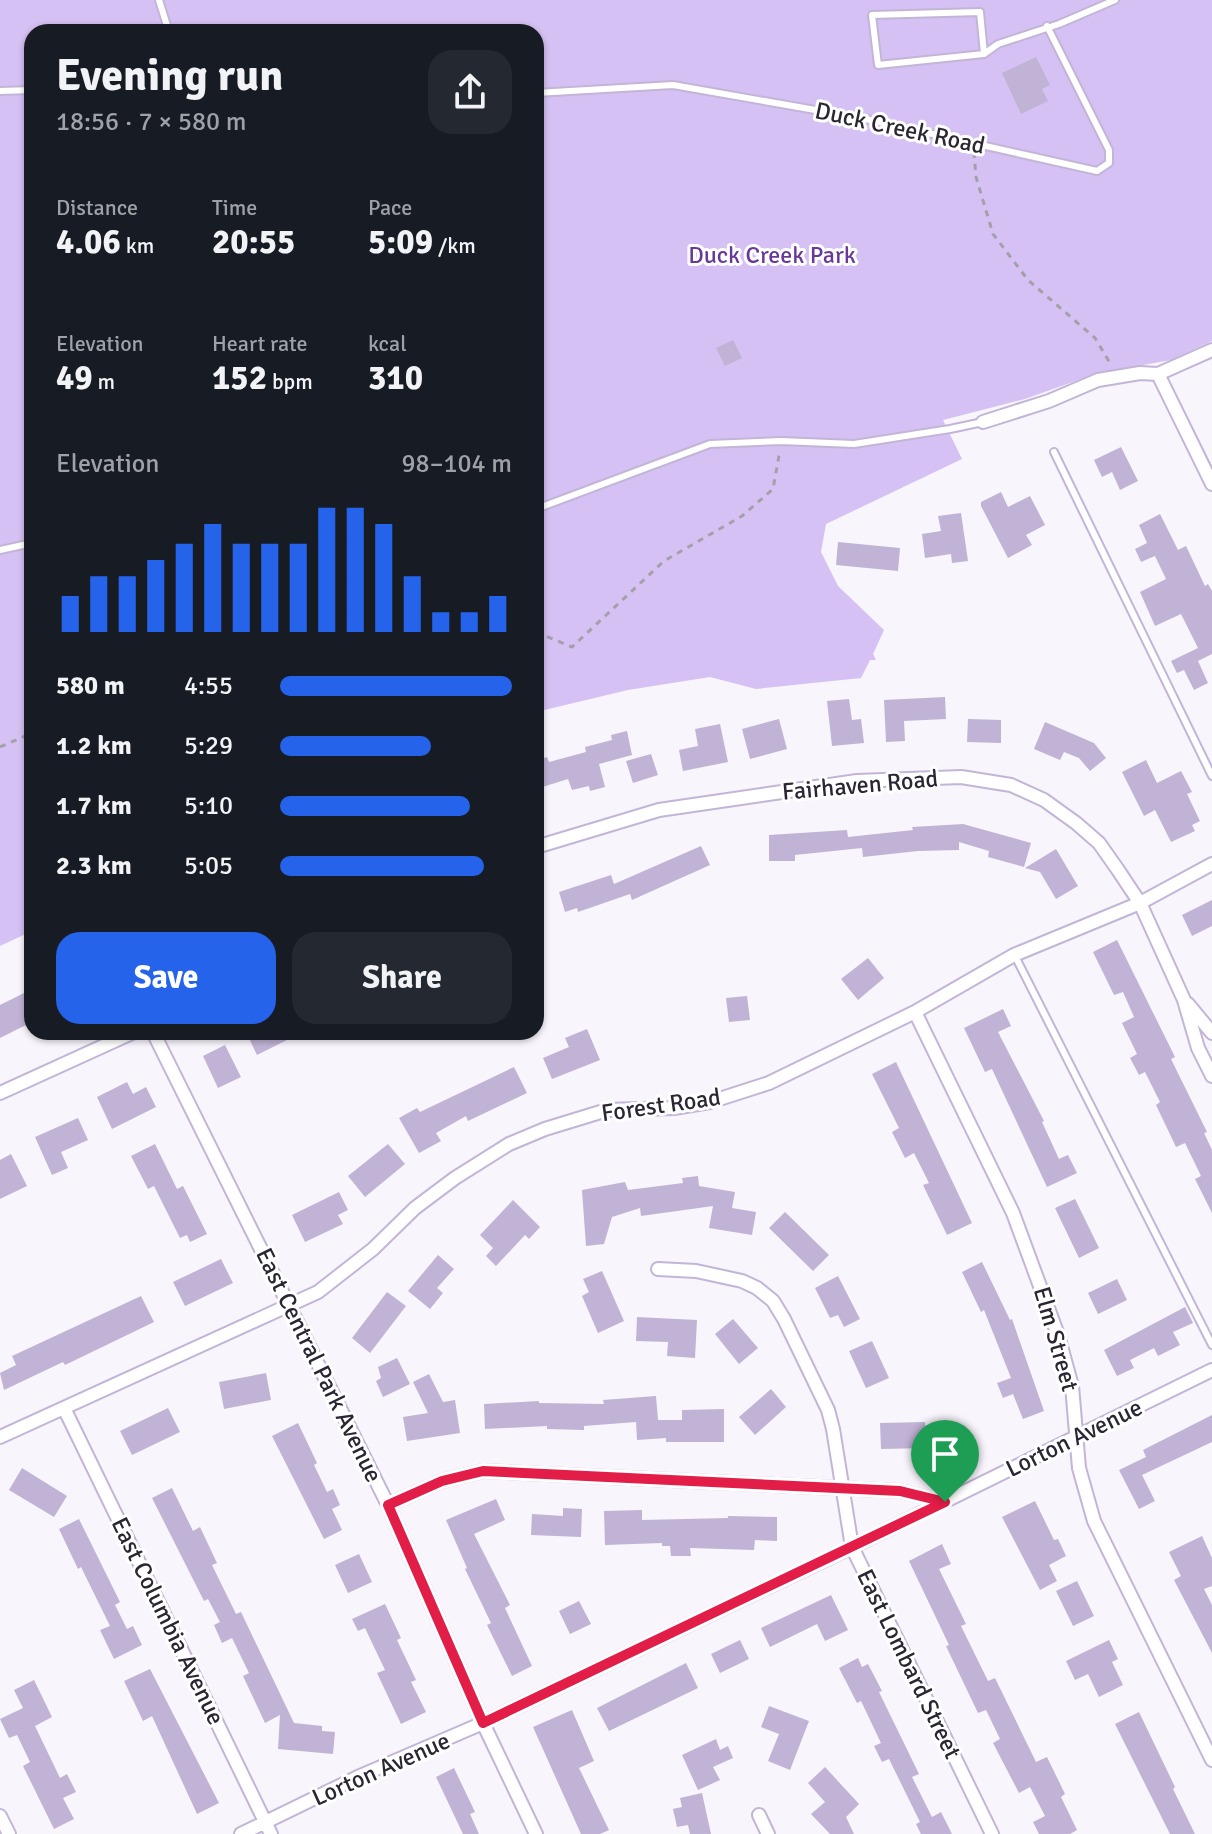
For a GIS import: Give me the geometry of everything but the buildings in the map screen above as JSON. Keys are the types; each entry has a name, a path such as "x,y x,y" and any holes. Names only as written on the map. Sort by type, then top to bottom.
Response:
{"street":[{"path":"983,422 1049,401 1098,380 1140,373 1158,374 1212,350"},
{"path":"1158,374 1212,484"},
{"name":"Fairhaven Road","path":"544,845 659,810 857,781 961,777 1011,785 1044,800 1099,843 1140,903 1184,1000"},
{"name":"Forest Road","path":"0,1437 318,1292 373,1249 425,1200 479,1161 509,1144 607,1110 674,1108 736,1095 805,1067 915,1012 1014,955 1140,903 1212,864"},
{"path":"1184,1000 1212,1033"},
{"path":"1184,1000 1198,1048 1212,1076"},
{"name":"Elm Street","path":"915,1012 995,1174 1031,1257 1072,1386 1079,1468 1094,1521 1212,1760"},
{"path":"0,1093 116,1040"},
{"name":"East Central Park Avenue","path":"157,1040 388,1505 483,1723 536,1834"},
{"name":"East Lombard Street","path":"658,1269 696,1271 742,1281 773,1301 828,1410 852,1547 992,1834"},
{"name":"Lorton Avenue","path":"241,1834 268,1828 360,1776 483,1723 945,1502 1212,1370"},
{"name":"East Columbia Avenue","path":"64,1408 268,1828"},
{"path":"388,1505 442,1481 483,1471 900,1491 945,1502"},
{"path":"759,1815 768,1834"},
{"path":"0,1816 9,1834"}],"lane":[{"path":"159,0 166,24"},
{"path":"984,54 980,12 872,15 878,65 984,54 998,44 1059,24 1115,0"},
{"name":"Duck Creek Road","path":"544,93 673,85 861,118 1097,171 1109,163 1109,150 1047,26"},
{"path":"0,91 24,90"},
{"path":"544,506 710,444 781,441 854,444 983,422"},
{"path":"1054,452 1212,776"},
{"path":"0,550 24,545"},
{"path":"1014,955 1212,1345"}],"path":[{"path":"973,144 976,177 993,234 1028,280 1095,338 1117,377"},
{"path":"544,635 572,647 664,561 742,516 773,489 781,441"},
{"path":"0,747 24,736"}],"green space":[{"name":"Duck Creek Park","path":"0,0 1212,0 1212,341 1171,360 1098,373 1025,399 943,420 962,459 826,524 821,552 838,586 884,630 873,654 876,660 870,660 861,678 756,689 710,677 628,690 544,710 544,24 24,24 24,935 0,946"}],"route":[{"path":"483,1471 900,1491 945,1502 483,1723 388,1505 442,1481 483,1471"}]}
